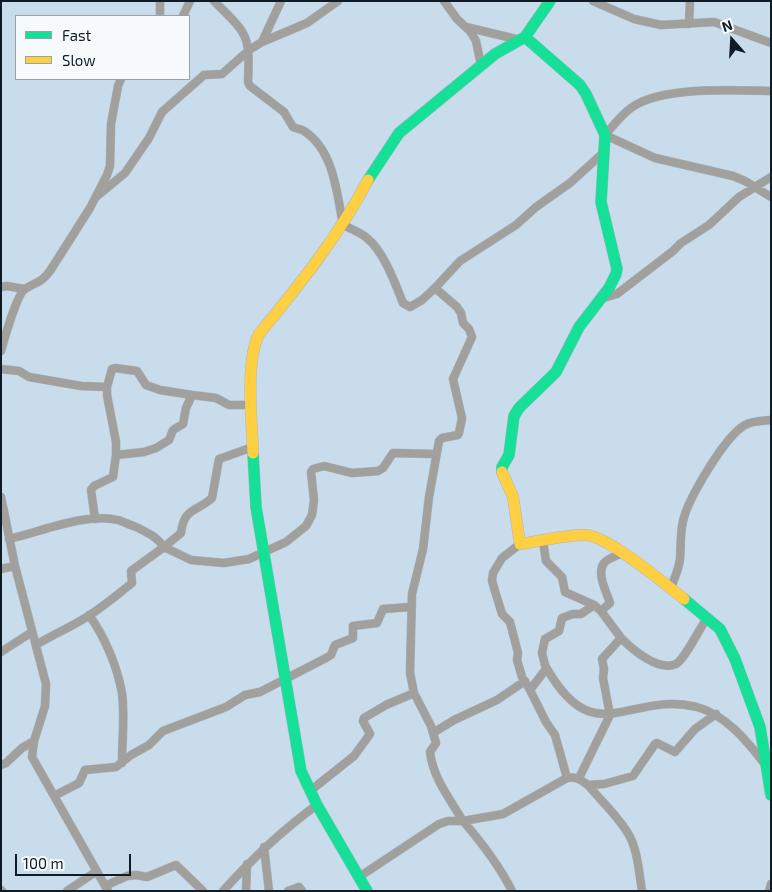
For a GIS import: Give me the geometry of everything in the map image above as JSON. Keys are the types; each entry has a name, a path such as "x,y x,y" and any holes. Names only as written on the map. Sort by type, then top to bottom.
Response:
{"street":[{"path":"160,1 160,15"},
{"path":"183,15 190,1"},
{"path":"214,1 246,36 249,50 248,82 250,86 284,112 293,127 304,131 316,143 330,167 343,225 368,239 391,274 403,303 407,306 415,305 435,288 460,261 516,225 536,207 570,184 603,153"},
{"path":"262,42 281,1"},
{"path":"96,197 125,173 149,138 159,116 204,75 222,74 249,50 262,42 306,23 338,1"},
{"path":"444,1 476,41 481,66"},
{"path":"367,891 317,805 301,770 256,507 251,405 252,355 259,334 295,291 343,225 372,170 399,133 495,54 522,39 550,1"},
{"path":"593,1 634,19 661,25 689,24 705,21 714,22 771,43"},
{"path":"689,24 690,1"},
{"path":"466,27 522,39 580,85 586,94 604,135 601,202 617,269 616,274 609,288 581,323 556,372 521,404 514,416 509,455 501,471 513,497 520,544"},
{"path":"1,287 24,289 43,280 96,197 110,166 111,124 121,80"},
{"path":"604,135 632,107 660,96 713,90 771,91"},
{"path":"604,135 655,158 724,174 745,181 771,197"},
{"path":"600,299 617,294 681,243 709,225 739,197 771,177"},
{"path":"435,288 457,306 463,322 469,329 472,337 453,379 462,418 459,433 458,435 440,439 436,454 425,542 413,587 410,607 410,672 414,693 436,743 430,752 433,768 442,788 463,821 497,863 512,891"},
{"path":"1,350 9,323 24,289"},
{"path":"1,369 19,372 30,377 81,386 107,387"},
{"path":"94,519 91,490 94,486 113,477 116,455 116,442 106,395 112,369 137,372 146,385 160,390 216,398 229,405 251,405"},
{"path":"116,455 151,450 169,440 173,430 183,424 186,408 192,395"},
{"path":"671,588 680,560 683,521 706,472 741,428 748,424 771,420"},
{"path":"36,645 56,632 89,616 132,583 131,571 180,534 182,522 188,513 212,498 219,459 253,447"},
{"path":"9,539 47,528 94,519 120,520 155,536 164,547 191,560 224,563 240,562 293,538 310,520 314,500 311,472 313,469 324,466 347,472 378,470 383,468 393,453 436,454"},
{"path":"1,497 15,566 46,684 46,697 34,741 32,757 107,888 127,876 147,877 176,865 203,891"},
{"path":"567,778 555,736 525,681 517,660 518,652 510,622 502,614 492,581 493,573 502,558 520,544 592,535 598,536 671,588 720,629 735,659 760,727 771,795"},
{"path":"544,541 546,562 562,577 566,592 598,608 621,638 641,657 658,663 673,664 684,655 699,628 707,618"},
{"path":"622,553 603,565 602,586 610,603 581,614 573,614 562,618 559,631 545,639 542,653 546,667 557,687 570,701 587,712 604,715 655,705 674,704 698,707 716,714 732,726 753,748 767,767"},
{"path":"1,570 15,566"},
{"path":"54,796 79,783 85,770 114,768 131,755 149,745 163,731 226,707 243,696 258,692 286,679 329,656 335,645 353,638 353,626 376,624 383,609 410,607"},
{"path":"89,616 104,638 119,682 122,700 122,763"},
{"path":"1,652 32,632"},
{"path":"579,778 610,714 603,678 602,659 621,638"},
{"path":"530,690 546,667"},
{"path":"433,733 454,720 497,700 525,681"},
{"path":"310,791 356,754 370,734 363,721 364,718 386,705 414,693"},
{"path":"588,785 604,784 633,776 655,744 657,743 675,752 695,729 716,714"},
{"path":"1,765 34,741"},
{"path":"359,877 439,824 448,821 463,821 503,814 572,776 579,778 588,785 625,828 631,838 639,867 642,891"},
{"path":"223,891 264,847 317,805"},
{"path":"264,847 269,891"},
{"path":"246,891 247,864"},
{"path":"68,891 98,872"},
{"path":"769,891 771,884"},
{"path":"288,891 298,887 302,891"}],"traffic: fast":[{"path":"368,180 399,133 495,54 525,37 550,1"},
{"path":"502,472 502,467 509,455 514,416 519,408 556,372 579,327 609,288 617,269 601,202 605,135 580,85 525,37"},
{"path":"253,453 256,507 301,771 317,805 367,891"},
{"path":"684,599 720,629 735,659 760,727 771,795"}],"traffic: slow":[{"path":"253,453 251,376 252,360 259,334 331,241 368,180"},
{"path":"502,472 513,497 520,544 569,536 585,535 595,537 636,561 684,599"}]}
